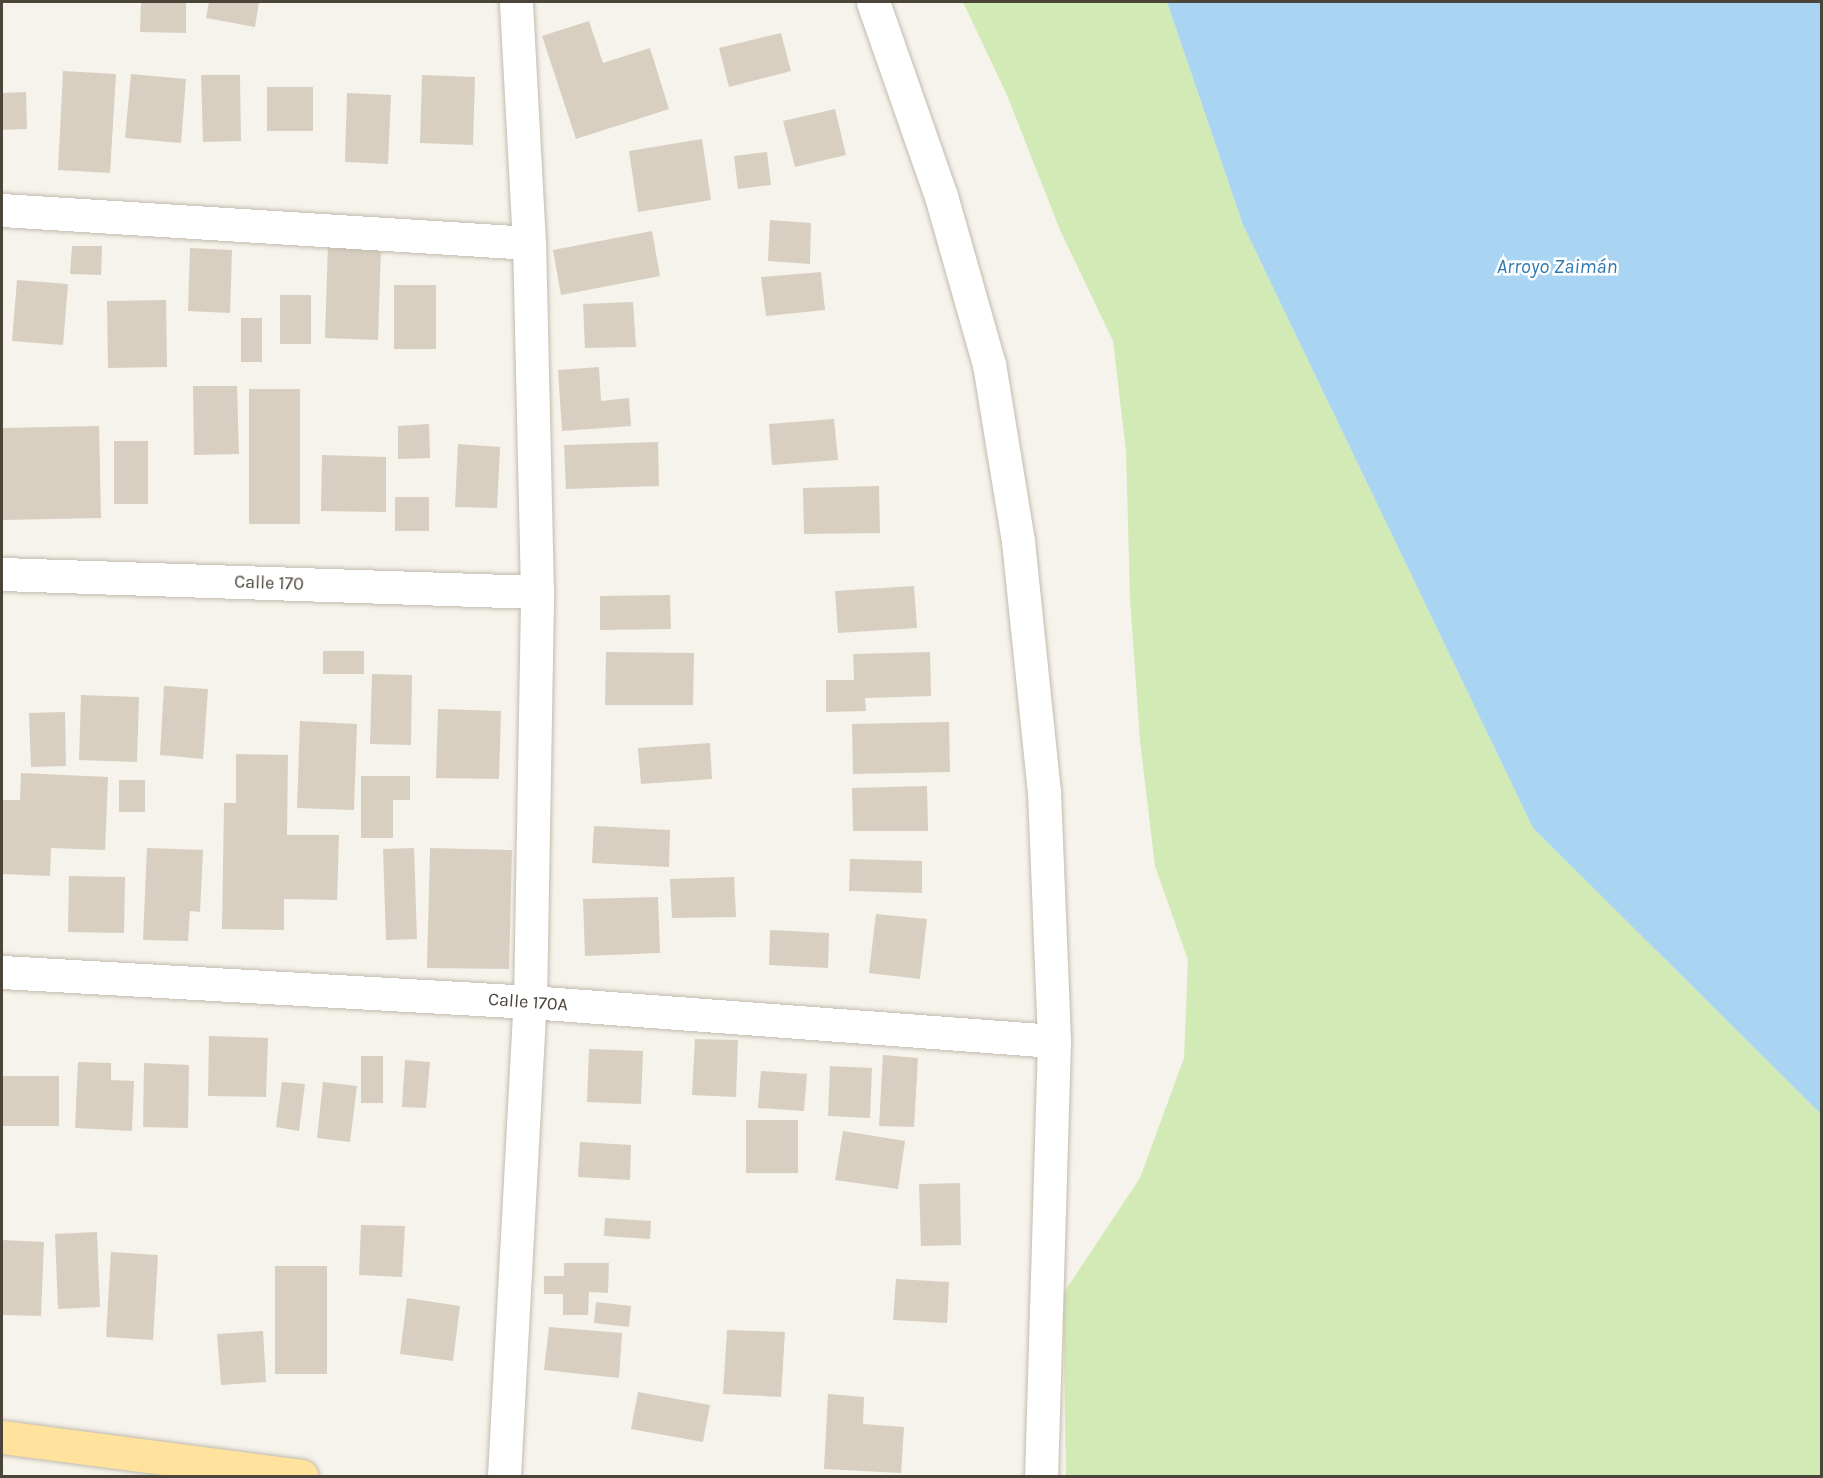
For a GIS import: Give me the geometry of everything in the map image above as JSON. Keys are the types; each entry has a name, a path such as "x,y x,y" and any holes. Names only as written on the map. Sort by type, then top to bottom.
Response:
{"main road":[{"path":"2,1437 301,1476"}],"street":[{"path":"504,1476 530,1002 537,592 529,243 516,2"},
{"path":"873,2 941,196 989,364 1018,541 1044,791 1054,1041 1041,1476"},
{"path":"2,210 529,243"},
{"name":"Calle 170","path":"2,574 537,592"},
{"name":"Calle 170A","path":"2,972 530,1002 1054,1041"}],"green space":[{"path":"963,2 1167,2 1243,225 1533,828 1821,1114 1821,1476 1066,1476 1063,1294 1140,1178 1184,1058 1188,960 1155,866 1140,741 1130,599 1126,451 1113,341 1060,230 1007,95"}],"water":[{"name":"Arroyo Zaimán","path":"1167,2 1821,2 1821,1114 1533,828 1243,225"}],"building":[{"path":"141,2 186,2 186,33 140,32"},
{"path":"209,2 259,2 255,27 206,18"},
{"path":"589,21 603,63 650,48 669,109 576,139 542,36"},
{"path":"781,33 791,71 729,87 719,48"},
{"path":"63,71 116,74 110,173 58,170"},
{"path":"131,74 186,79 181,143 125,138"},
{"path":"201,75 240,75 241,141 203,142"},
{"path":"422,75 475,77 473,145 420,143"},
{"path":"267,87 313,87 313,131 267,131"},
{"path":"26,92 27,129 2,130 2,93"},
{"path":"347,93 391,95 388,164 345,162"},
{"path":"835,109 846,155 795,167 783,121"},
{"path":"702,139 711,200 638,212 629,151"},
{"path":"767,152 771,185 738,189 734,156"},
{"path":"770,220 811,223 810,264 768,261"},
{"path":"652,231 660,276 561,295 553,250"},
{"path":"328,243 381,246 378,340 325,338"},
{"path":"72,246 102,246 101,275 70,274"},
{"path":"190,248 232,250 230,313 188,311"},
{"path":"821,272 825,310 766,316 761,277"},
{"path":"17,280 68,284 63,345 12,341"},
{"path":"394,285 436,285 436,349 394,349"},
{"path":"280,295 311,295 311,344 280,344"},
{"path":"166,300 167,367 108,368 107,301"},
{"path":"633,302 636,347 585,348 583,304"},
{"path":"241,318 262,318 262,362 241,362"},
{"path":"599,367 601,401 629,398 631,426 562,431 558,370"},
{"path":"193,386 237,386 239,454 194,455"},
{"path":"249,389 300,389 300,524 249,524"},
{"path":"834,419 838,460 772,465 769,424"},
{"path":"429,424 430,458 398,459 398,426"},
{"path":"99,426 101,518 2,520 2,428"},
{"path":"114,441 148,441 148,504 114,504"},
{"path":"658,442 659,486 566,489 564,445"},
{"path":"458,444 500,447 497,508 455,507"},
{"path":"322,455 386,457 386,512 321,511"},
{"path":"879,486 880,533 804,534 803,488"},
{"path":"395,497 429,497 429,531 395,531"},
{"path":"914,586 917,628 838,633 835,591"},
{"path":"670,595 671,629 600,630 600,596"},
{"path":"323,651 364,651 364,674 323,674"},
{"path":"606,652 694,653 693,705 605,705"},
{"path":"930,652 931,696 865,698 866,711 826,712 826,680 854,680 853,654"},
{"path":"372,674 412,675 411,745 370,744"},
{"path":"164,686 208,689 203,759 160,755"},
{"path":"81,695 139,697 137,762 79,760"},
{"path":"438,709 501,711 499,779 436,778"},
{"path":"65,712 66,766 31,767 29,713"},
{"path":"300,721 357,724 354,810 297,808"},
{"path":"949,722 950,772 853,774 852,724"},
{"path":"710,743 712,779 641,784 638,748"},
{"path":"236,754 288,755 287,835 339,835 337,900 284,899 284,930 222,929 224,803 236,803"},
{"path":"21,773 108,777 105,850 51,848 50,876 2,874 2,800 20,800"},
{"path":"361,776 410,776 410,800 393,800 393,838 361,838"},
{"path":"119,780 145,780 145,812 119,812"},
{"path":"927,786 928,831 853,831 852,788"},
{"path":"594,826 670,830 669,867 592,863"},
{"path":"147,848 203,850 200,912 190,911 188,941 143,940"},
{"path":"414,848 417,939 386,940 383,849"},
{"path":"430,848 512,850 509,969 427,968"},
{"path":"850,859 922,861 922,893 849,891"},
{"path":"69,876 125,877 124,933 68,932"},
{"path":"734,877 736,917 672,918 670,879"},
{"path":"658,897 660,953 585,956 583,899"},
{"path":"876,914 927,919 920,979 869,973"},
{"path":"770,930 829,933 828,968 769,965"},
{"path":"209,1036 268,1038 266,1097 208,1096"},
{"path":"695,1039 738,1040 736,1097 692,1095"},
{"path":"589,1049 643,1051 641,1104 587,1102"},
{"path":"883,1055 918,1058 914,1127 879,1126"},
{"path":"361,1056 383,1056 383,1103 361,1103"},
{"path":"405,1060 430,1062 426,1108 402,1107"},
{"path":"78,1062 111,1063 111,1080 134,1081 132,1131 75,1128"},
{"path":"144,1063 189,1065 188,1128 143,1127"},
{"path":"830,1066 872,1068 870,1118 828,1116"},
{"path":"761,1071 807,1074 804,1111 758,1108"},
{"path":"2,1076 59,1076 59,1126 2,1126"},
{"path":"282,1082 305,1084 299,1131 276,1127"},
{"path":"323,1082 357,1086 350,1142 317,1138"},
{"path":"746,1120 798,1120 798,1173 746,1173"},
{"path":"843,1131 905,1141 898,1189 835,1180"},
{"path":"580,1142 631,1145 630,1180 578,1177"},
{"path":"960,1183 961,1245 921,1246 919,1184"},
{"path":"605,1218 651,1221 650,1239 604,1236"},
{"path":"361,1225 405,1226 402,1277 359,1275"},
{"path":"97,1232 100,1307 58,1309 55,1234"},
{"path":"2,1240 44,1242 41,1316 2,1315"},
{"path":"111,1252 158,1255 153,1340 106,1337"},
{"path":"564,1263 609,1263 608,1293 589,1292 588,1315 563,1315 563,1294 544,1294 544,1276 564,1276"},
{"path":"275,1266 327,1266 327,1374 275,1374"},
{"path":"896,1279 949,1282 947,1323 893,1320"},
{"path":"407,1298 460,1306 453,1361 400,1354"},
{"path":"596,1302 631,1306 629,1327 594,1323"},
{"path":"549,1327 622,1333 619,1378 544,1370"},
{"path":"727,1330 785,1332 781,1397 723,1394"},
{"path":"263,1331 266,1382 221,1385 217,1334"},
{"path":"638,1392 710,1405 703,1442 631,1429"},
{"path":"828,1394 864,1397 863,1424 904,1427 901,1473 824,1469"}]}
